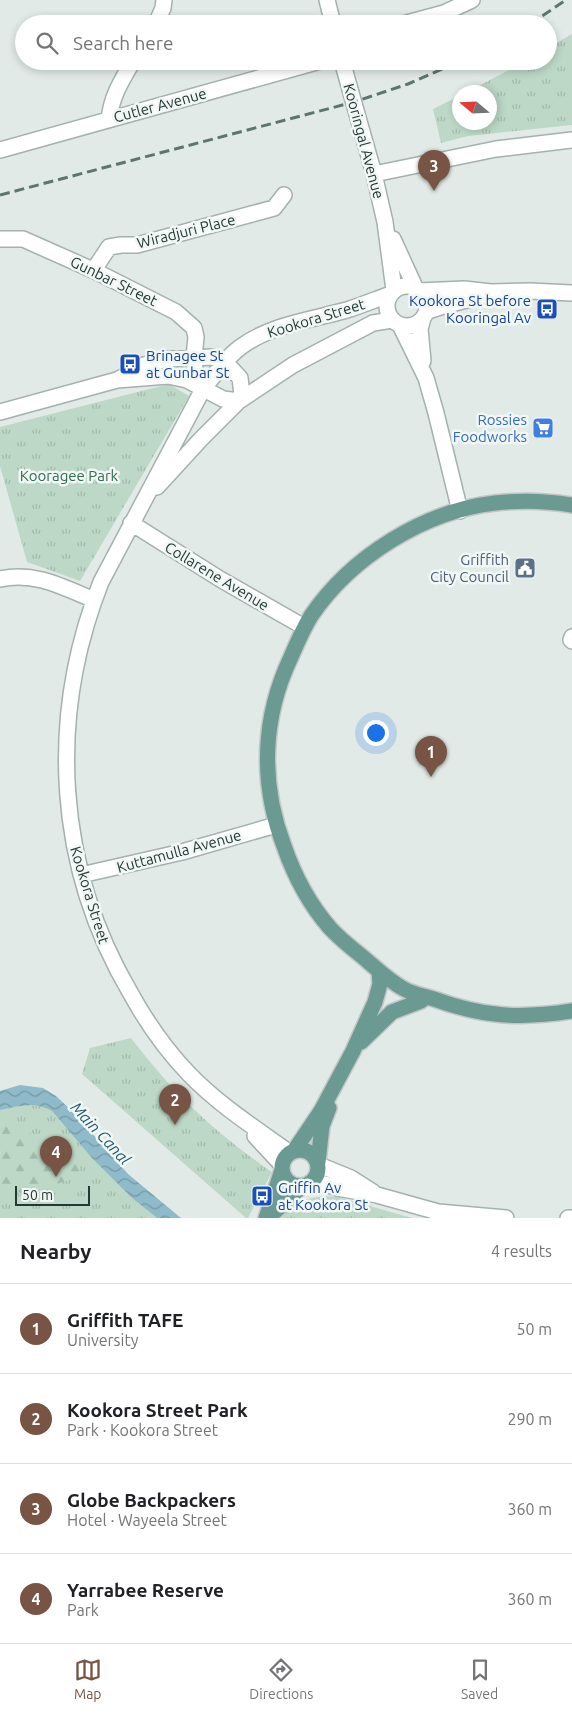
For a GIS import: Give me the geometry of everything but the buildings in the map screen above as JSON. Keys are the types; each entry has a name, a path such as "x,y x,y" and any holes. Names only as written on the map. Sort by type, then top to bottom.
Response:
{"main road":[{"path":"572,505 515,502 494,503 460,511 417,527 398,535 379,547 329,594 304,627 282,674 269,729 267,753 271,807 293,871 317,911 345,943 406,990 460,1008 493,1014 530,1017 572,1011"},
{"path":"267,1218 287,1160 321,1111 353,1051 375,1002 380,984 379,971"},
{"path":"353,1051 392,1012 421,1001 426,997"},
{"path":"267,1218 318,1175 322,1126 344,1069"},
{"path":"304,1186 290,1184 283,1175 287,1160 300,1150 310,1152 318,1164"}],"street":[{"path":"160,15 164,0"},
{"path":"327,0 331,15"},
{"path":"426,15 472,0"},
{"path":"109,119 111,102 128,70"},
{"name":"Cutler Avenue","path":"0,150 287,70"},
{"name":"Kooringal Avenue","path":"345,70 374,174 385,222 393,292"},
{"path":"374,174 496,149 572,140"},
{"name":"Wiradjuri Place","path":"95,271 109,247 137,245 274,208 284,196"},
{"name":"Kooringal Avenue","path":"385,222 418,289"},
{"name":"Gunbar Street","path":"0,239 23,239 95,271 183,317 194,328 196,337 194,357 196,377 203,389"},
{"path":"426,378 386,307 393,292 401,287 491,292 572,293"},
{"path":"418,289 426,300 425,315 420,329 426,378 460,511"},
{"name":"Kookora Street","path":"287,1160 203,1088 172,1055 143,1015 110,957 81,875 74,846 68,806 67,732 78,660 94,600 101,582 203,389 225,362 241,347 272,329 349,309 393,292"},
{"path":"396,323 413,326 425,315 444,305 466,302 491,292"},
{"name":"Kookora Street","path":"147,498 239,401 293,365 373,323 396,323"},
{"path":"0,412 117,380 168,376 187,380 223,400 239,401 242,394 240,378 225,362 212,357 168,359 144,365 117,380"},
{"name":"Collarene Avenue","path":"131,523 220,579 304,627"},
{"path":"0,579 20,576 45,580 94,600"},
{"name":"Kuttamulla Avenue","path":"81,875 182,852 276,825"},
{"path":"318,1164 351,1178 377,1195"},
{"path":"304,1186 325,1184 336,1188 377,1195 438,1212 506,1218"}],"green space":[{"path":"572,34 572,125 468,136 441,143 433,109 452,100 452,130 497,130 497,85 480,85 509,70 557,70 557,43"},
{"name":"Kooragee Park","path":"169,384 189,396 80,581 27,562 0,466 0,427"},
{"path":"131,1038 163,1077 196,1111 213,1127 272,1172 248,1218 82,1074 90,1048"},
{"path":"22,1105 44,1106 52,1111 115,1180 157,1218 0,1218 0,1110"},
{"path":"12,1120 24,1126 42,1148 72,1158 77,1162 80,1174 54,1186 40,1201 0,1184 0,1122"},
{"path":"324,1196 338,1197 412,1218 275,1218 291,1205 303,1200"}],"water":[{"name":"Main Canal","path":"20,1085 43,1088 56,1096 74,1113 128,1174 181,1218 157,1218 131,1197 92,1158 52,1111 33,1105 0,1110 0,1091"}],"railway":[{"path":"544,15 566,0"},
{"path":"0,195 354,102 408,84 440,70"}],"place":[{"name":"Globe Backpackers","path":"434,191"},
{"name":"Kookora St before Kooringal Av","path":"547,309"},
{"name":"Brinagee St at Gunbar St","path":"130,364"},
{"name":"Rossies Foodworks","path":"543,428"},
{"name":"Griffith City Council","path":"525,568"},
{"name":"Griffith TAFE","path":"431,777"},
{"name":"Kookora Street Park","path":"175,1125"},
{"name":"Yarrabee Reserve","path":"56,1177"},
{"name":"Griffin Av at Kookora St","path":"262,1196"}]}
